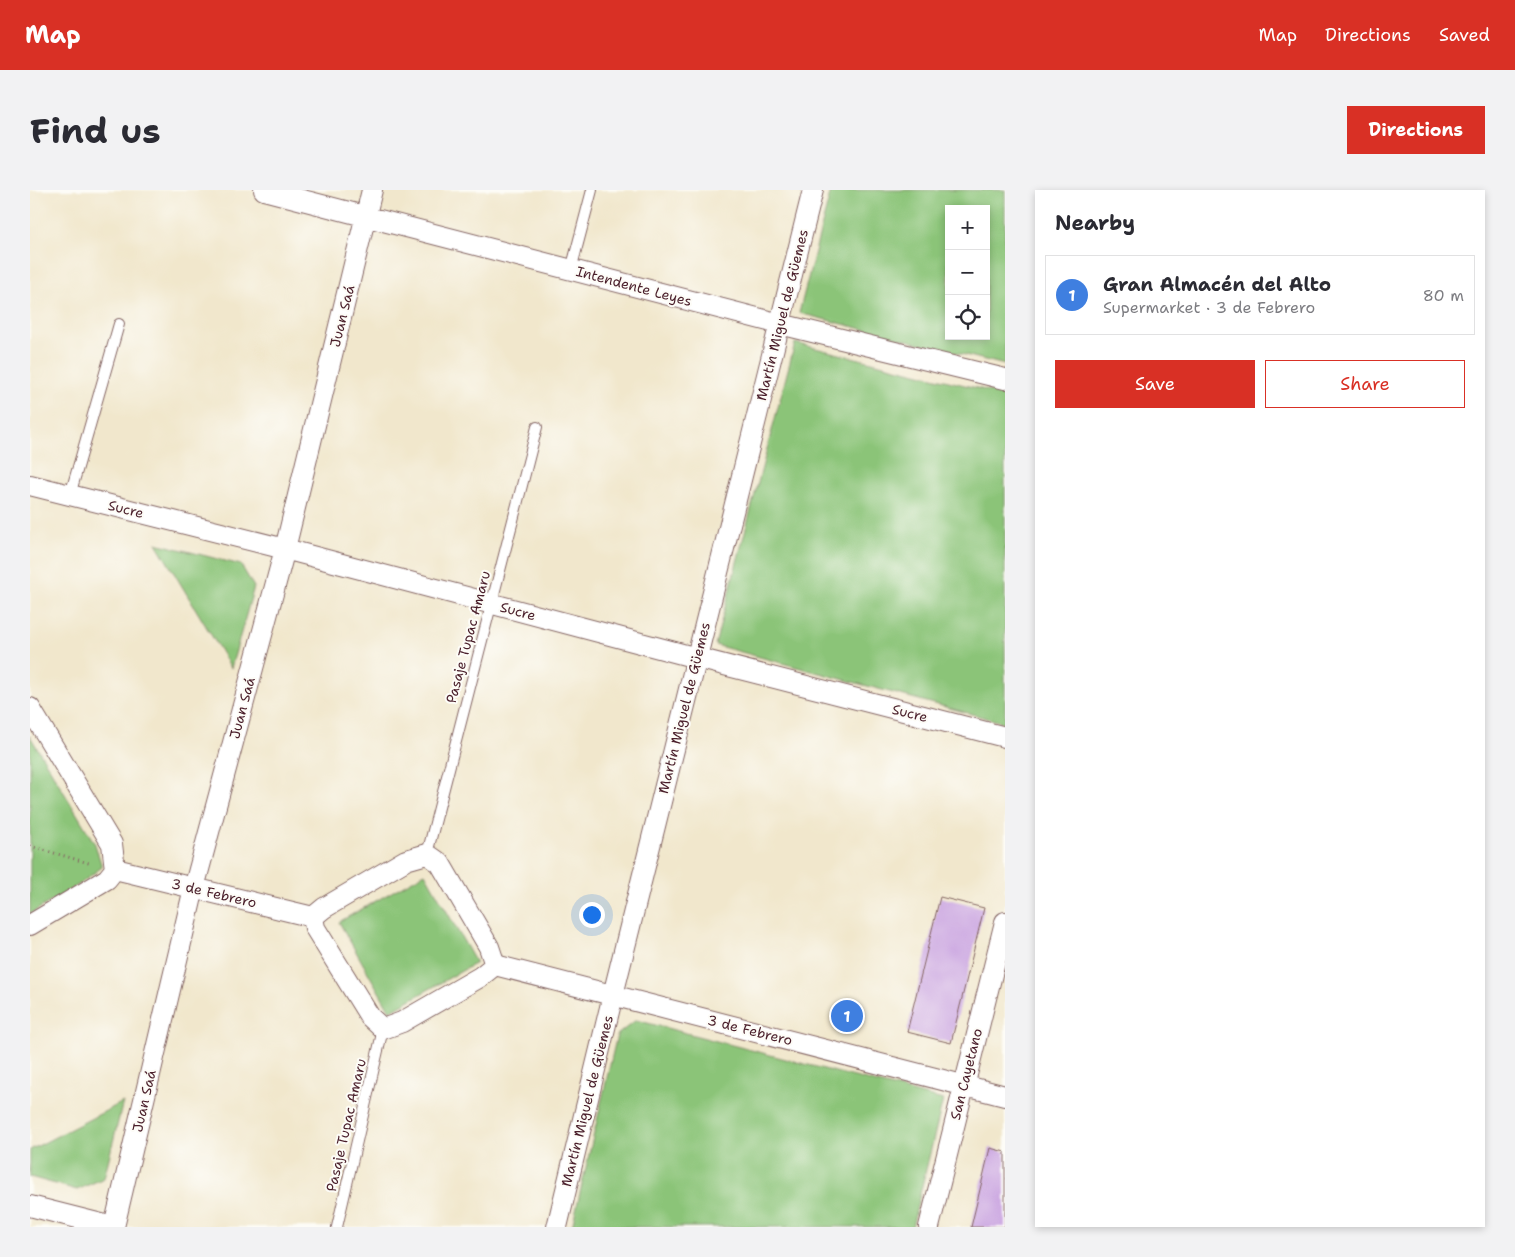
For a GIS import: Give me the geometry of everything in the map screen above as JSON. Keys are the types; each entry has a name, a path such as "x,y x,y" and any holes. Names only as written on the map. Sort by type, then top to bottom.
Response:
{"street":[{"name":"Intendente Leyes","path":"264,190 780,324 1005,378"},
{"name":"Juan Saá","path":"114,1227 194,888 285,549 372,190"},
{"name":"Martín Miguel de Güemes","path":"557,1227 813,190"},
{"name":"Sucre","path":"30,485 285,549 1005,737"},
{"path":"30,708 112,844 115,869 107,879 30,925"},
{"path":"427,854 440,863 489,947 495,965 480,977 402,1022 383,1029 370,1017 315,928 313,917 324,908 406,860 427,854"},
{"name":"3 de Febrero","path":"115,869 313,917"},
{"name":"San Cayetano","path":"928,1227 1005,922"},
{"name":"3 de Febrero","path":"495,965 1005,1096"},
{"path":"30,1206 114,1227"}],"lane":[{"path":"571,270 592,190"},
{"path":"70,496 119,324"},
{"name":"Pasaje Tupac Amaru","path":"427,854 537,427"},
{"name":"Pasaje Tupac Amaru","path":"337,1227 383,1029"}],"path":[{"path":"30,846 93,864"}],"green space":[{"path":"831,190 1005,190 1005,365 799,313"},
{"path":"795,343 1005,395 1005,723 715,645"},
{"path":"156,543 241,565 254,587 231,668"},
{"path":"30,736 95,844 102,867 80,884 30,914"},
{"path":"425,873 476,963 390,1011 339,922"},
{"path":"636,1020 943,1100 912,1227 572,1227 617,1035"},
{"path":"123,1102 104,1178 77,1190 30,1177 30,1150"}],"building":[{"path":"940,897 984,908 951,1043 907,1032"},
{"path":"990,1148 1005,1152 1005,1227 971,1227"}],"place":[{"name":"Gran Almacén del Alto","path":"847,1016"}]}
